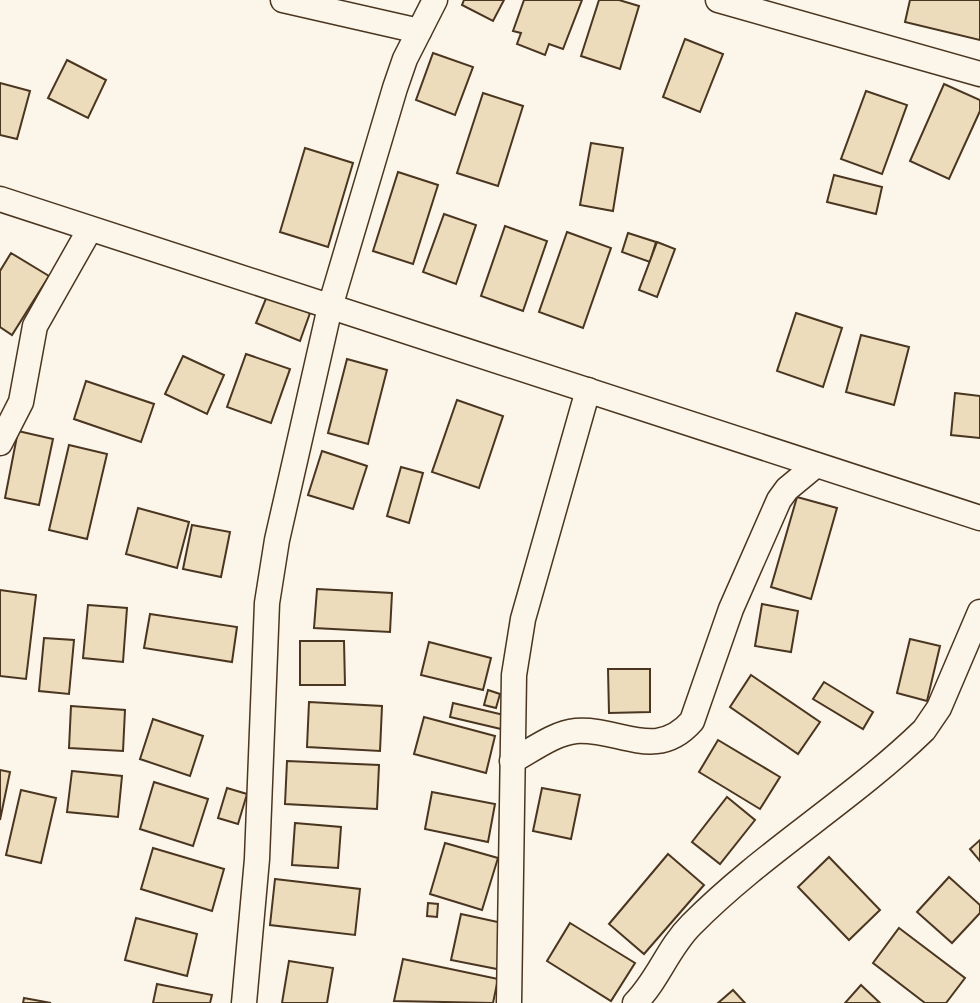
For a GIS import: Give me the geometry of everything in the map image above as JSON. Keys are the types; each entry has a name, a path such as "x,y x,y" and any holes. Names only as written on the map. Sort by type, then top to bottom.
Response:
{"street":[{"path":"283,0 419,31"},
{"path":"244,1003 257,859 267,603 277,540 331,307 395,88 435,0"},
{"path":"718,0 980,74"},
{"path":"0,199 980,517"},
{"path":"0,443 21,402 35,326 90,229"},
{"path":"509,1003 514,675 523,619 588,390"},
{"path":"512,761 562,735 576,731 661,743 679,736 692,722 731,609 779,500 787,489 816,465"},
{"path":"635,1003 647,991 690,926 790,838 924,730 939,708 980,612"}],"building":[{"path":"464,0 504,0 493,21 462,5"},
{"path":"524,0 582,0 563,49 549,44 545,55 517,44 521,33 513,31"},
{"path":"599,0 619,0 639,6 620,69 581,56"},
{"path":"910,0 980,0 980,40 905,22"},
{"path":"685,39 723,54 700,112 663,97"},
{"path":"433,53 473,67 455,115 416,100"},
{"path":"67,60 106,80 88,118 48,98"},
{"path":"0,83 30,91 17,139 0,135"},
{"path":"944,84 980,100 980,111 949,179 910,161"},
{"path":"866,91 907,105 882,174 841,159"},
{"path":"483,93 523,106 498,186 457,173"},
{"path":"591,143 623,148 613,211 580,205"},
{"path":"305,148 353,163 328,247 280,232"},
{"path":"398,172 438,185 413,264 373,251"},
{"path":"834,175 882,187 876,214 827,202"},
{"path":"444,214 476,225 456,284 423,272"},
{"path":"505,226 547,241 523,311 481,296"},
{"path":"567,232 611,248 583,328 539,312"},
{"path":"628,233 656,242 650,262 622,252"},
{"path":"657,242 675,249 657,297 639,290"},
{"path":"11,253 49,276 12,335 0,327 0,271"},
{"path":"267,296 310,313 300,341 256,323"},
{"path":"796,313 842,328 823,387 777,371"},
{"path":"861,335 909,347 894,405 846,392"},
{"path":"246,354 290,369 271,423 227,407"},
{"path":"183,356 224,375 207,414 165,394"},
{"path":"347,359 387,370 368,444 328,433"},
{"path":"86,381 154,404 141,442 74,419"},
{"path":"955,393 980,396 980,438 951,435"},
{"path":"457,400 503,416 479,488 432,472"},
{"path":"18,431 53,439 39,505 5,498"},
{"path":"69,445 107,454 87,539 49,530"},
{"path":"322,451 367,466 353,509 308,495"},
{"path":"401,467 423,473 409,523 387,516"},
{"path":"797,497 837,508 811,599 771,587"},
{"path":"138,508 189,522 177,568 126,554"},
{"path":"192,525 230,532 221,577 183,569"},
{"path":"317,589 392,593 390,632 314,628"},
{"path":"0,590 36,595 26,679 0,676"},
{"path":"762,604 798,611 791,652 755,646"},
{"path":"88,605 127,608 123,662 83,658"},
{"path":"150,614 237,627 232,662 144,648"},
{"path":"44,638 74,640 69,694 39,691"},
{"path":"910,639 940,646 927,701 897,693"},
{"path":"300,641 344,641 345,685 300,685"},
{"path":"429,642 491,658 483,690 421,675"},
{"path":"608,669 650,669 650,712 609,713"},
{"path":"751,675 820,722 798,754 730,707"},
{"path":"824,682 873,712 863,729 813,699"},
{"path":"488,690 500,694 496,708 484,705"},
{"path":"309,702 382,706 380,751 307,747"},
{"path":"453,703 504,715 501,729 450,717"},
{"path":"71,706 125,710 123,751 69,748"},
{"path":"424,717 495,736 486,773 414,754"},
{"path":"153,719 203,736 190,776 140,759"},
{"path":"718,740 780,777 760,809 699,772"},
{"path":"287,761 379,765 377,809 285,804"},
{"path":"0,770 10,772 0,820"},
{"path":"72,771 122,776 118,817 67,812"},
{"path":"154,782 208,799 193,846 140,829"},
{"path":"227,788 247,794 238,824 218,818"},
{"path":"542,788 580,795 571,839 533,831"},
{"path":"21,790 56,798 41,863 6,855"},
{"path":"432,792 495,804 488,842 425,829"},
{"path":"727,797 755,820 720,864 692,842"},
{"path":"295,823 341,827 338,868 292,865"},
{"path":"980,840 980,861 970,849"},
{"path":"445,843 498,858 482,910 430,894"},
{"path":"153,848 224,869 212,911 141,889"},
{"path":"668,854 704,885 644,954 609,924"},
{"path":"829,857 880,910 849,940 798,887"},
{"path":"949,877 980,905 980,913 952,943 917,912"},
{"path":"275,879 360,889 355,935 270,925"},
{"path":"428,903 438,904 437,917 427,916"},
{"path":"461,914 507,924 502,970 451,960"},
{"path":"136,918 197,934 187,976 125,960"},
{"path":"570,923 635,963 611,1001 547,961"},
{"path":"899,928 965,978 946,1003 925,1003 873,963"},
{"path":"403,959 498,979 493,1003 394,1001"},
{"path":"289,961 333,968 327,1003 282,1003"},
{"path":"157,984 212,995 210,1003 153,1003"},
{"path":"861,985 880,1003 845,1003"},
{"path":"733,990 745,1003 718,1003"},
{"path":"24,998 51,1003 23,1003"}]}
